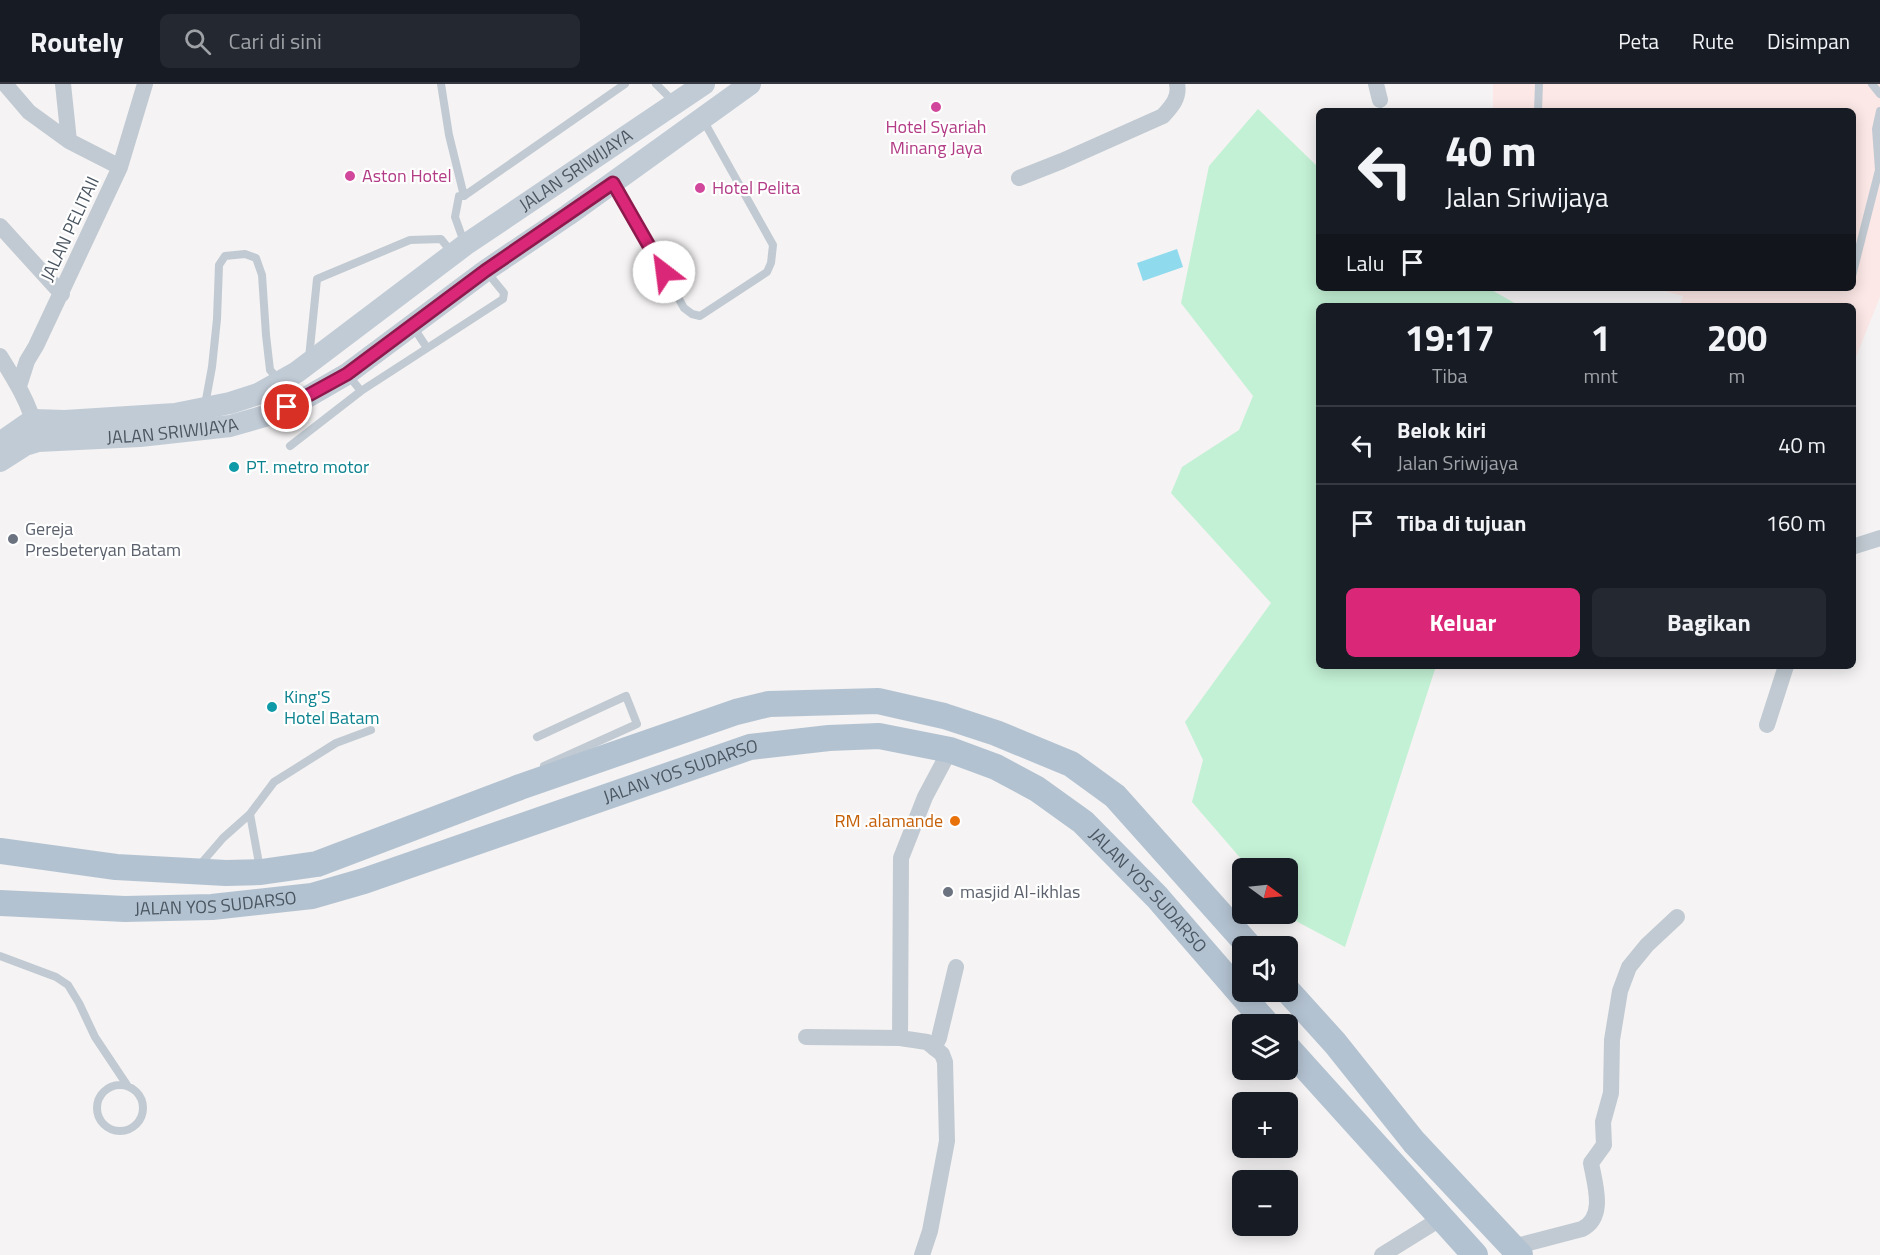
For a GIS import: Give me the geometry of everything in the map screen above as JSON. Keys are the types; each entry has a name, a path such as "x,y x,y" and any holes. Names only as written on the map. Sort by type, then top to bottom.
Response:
{"main road":[{"name":"JALAN SRIWIJAYA","path":"0,461 25,445 35,430 65,421 164,415 230,403 258,394 308,364 459,250 704,84"},
{"name":"JALAN SRIWIJAYA","path":"35,430 140,436 230,426 272,414 354,383 412,325 750,84"},
{"path":"549,188 568,215"},
{"path":"0,443 35,430"},
{"name":"JALAN YOS SUDARSO","path":"0,851 116,867 194,872 261,872 317,864 528,777 736,712 769,704 878,701 944,716 996,733 1071,764 1115,796 1240,936"},
{"name":"JALAN YOS SUDARSO","path":"0,903 125,909 212,907 312,896 375,877 750,747 829,738 879,736 950,750 996,767 1036,789 1083,822 1157,897 1258,1014"},
{"path":"1298,1002 1350,1062 1414,1142 1516,1251"},
{"path":"1298,1060 1475,1255"},
{"path":"1319,1084 1350,1062"}],"street":[{"path":"5,84 29,112 69,141 120,167"},
{"path":"63,84 69,141"},
{"name":"JALAN PELITAII","path":"18,386 27,361 62,294 120,167 145,84"},
{"path":"1018,178 1163,116 1174,103 1177,84"},
{"path":"0,226 62,294"},
{"path":"0,357 18,386 35,430"},
{"path":"1856,546 1880,538"},
{"path":"1767,725 1785,669"},
{"path":"900,1038 901,858 925,797 950,750"},
{"path":"1516,1251 1582,1230 1590,1225 1595,1217 1596,1193 1591,1163 1604,1145 1604,1122 1611,1093 1612,1040 1620,991 1629,967 1647,945 1677,917"},
{"path":"934,1048 939,1038 956,967"},
{"path":"806,1037 900,1038 927,1042 942,1054 945,1062 947,1141 930,1231 922,1255"},
{"path":"1382,1255 1440,1219"}],"lane":[{"path":"441,84 449,135 464,196"},
{"path":"459,250 454,217 459,196 464,196 625,84"},
{"path":"656,84 676,103"},
{"path":"1538,108 1539,84"},
{"path":"1872,84 1880,94"},
{"path":"1856,260 1879,170 1876,129 1880,111"},
{"path":"613,183 684,308 692,314 700,316 767,272 771,263 773,245 702,118"},
{"path":"308,364 317,279 410,240 441,239 459,250"},
{"path":"205,408 217,318 219,265 225,256 245,254 256,258 262,275 270,370 280,381"},
{"path":"290,446 354,383 427,348 502,299 504,293 485,271"},
{"path":"412,325 427,348"},
{"path":"528,777 637,724 626,696 537,737"},
{"path":"194,872 223,838 250,814 274,782 336,743 370,730"},
{"path":"250,814 261,872"},
{"path":"0,957 56,977 68,985 95,1037 127,1086 140,1095 143,1110 136,1124 130,1128 116,1130 103,1123 97,1110 98,1103 105,1090 112,1086 127,1086"}],"shaded area":[{"path":"1493,84 1880,84 1880,297 1856,357 1856,303 1681,303 1683,296 1665,291 1856,291 1856,108 1493,108"}],"green space":[{"path":"1258,109 1316,165 1316,291 1493,291 1515,303 1316,303 1316,669 1435,669 1345,947 1298,922 1298,858 1240,858 1192,802 1203,760 1185,722 1271,603 1171,493 1182,467 1239,430 1253,396 1181,303 1209,166"}],"water":[{"path":"1177,249 1183,267 1143,281 1137,263"}],"place":[{"name":"Hotel Syariah Minang Jaya","path":"936,107"},
{"name":"Aston Hotel","path":"350,176"},
{"name":"Hotel Pelita","path":"700,188"},
{"name":"PT. metro motor","path":"234,467"},
{"name":"Gereja Presbeteryan Batam","path":"13,539"},
{"name":"King'S Hotel Batam","path":"272,707"},
{"name":"RM .alamande","path":"955,821"},
{"name":"masjid Al-ikhlas","path":"948,892"}],"route":[{"path":"287,407 347,374 485,271 613,183 664,272"}]}
